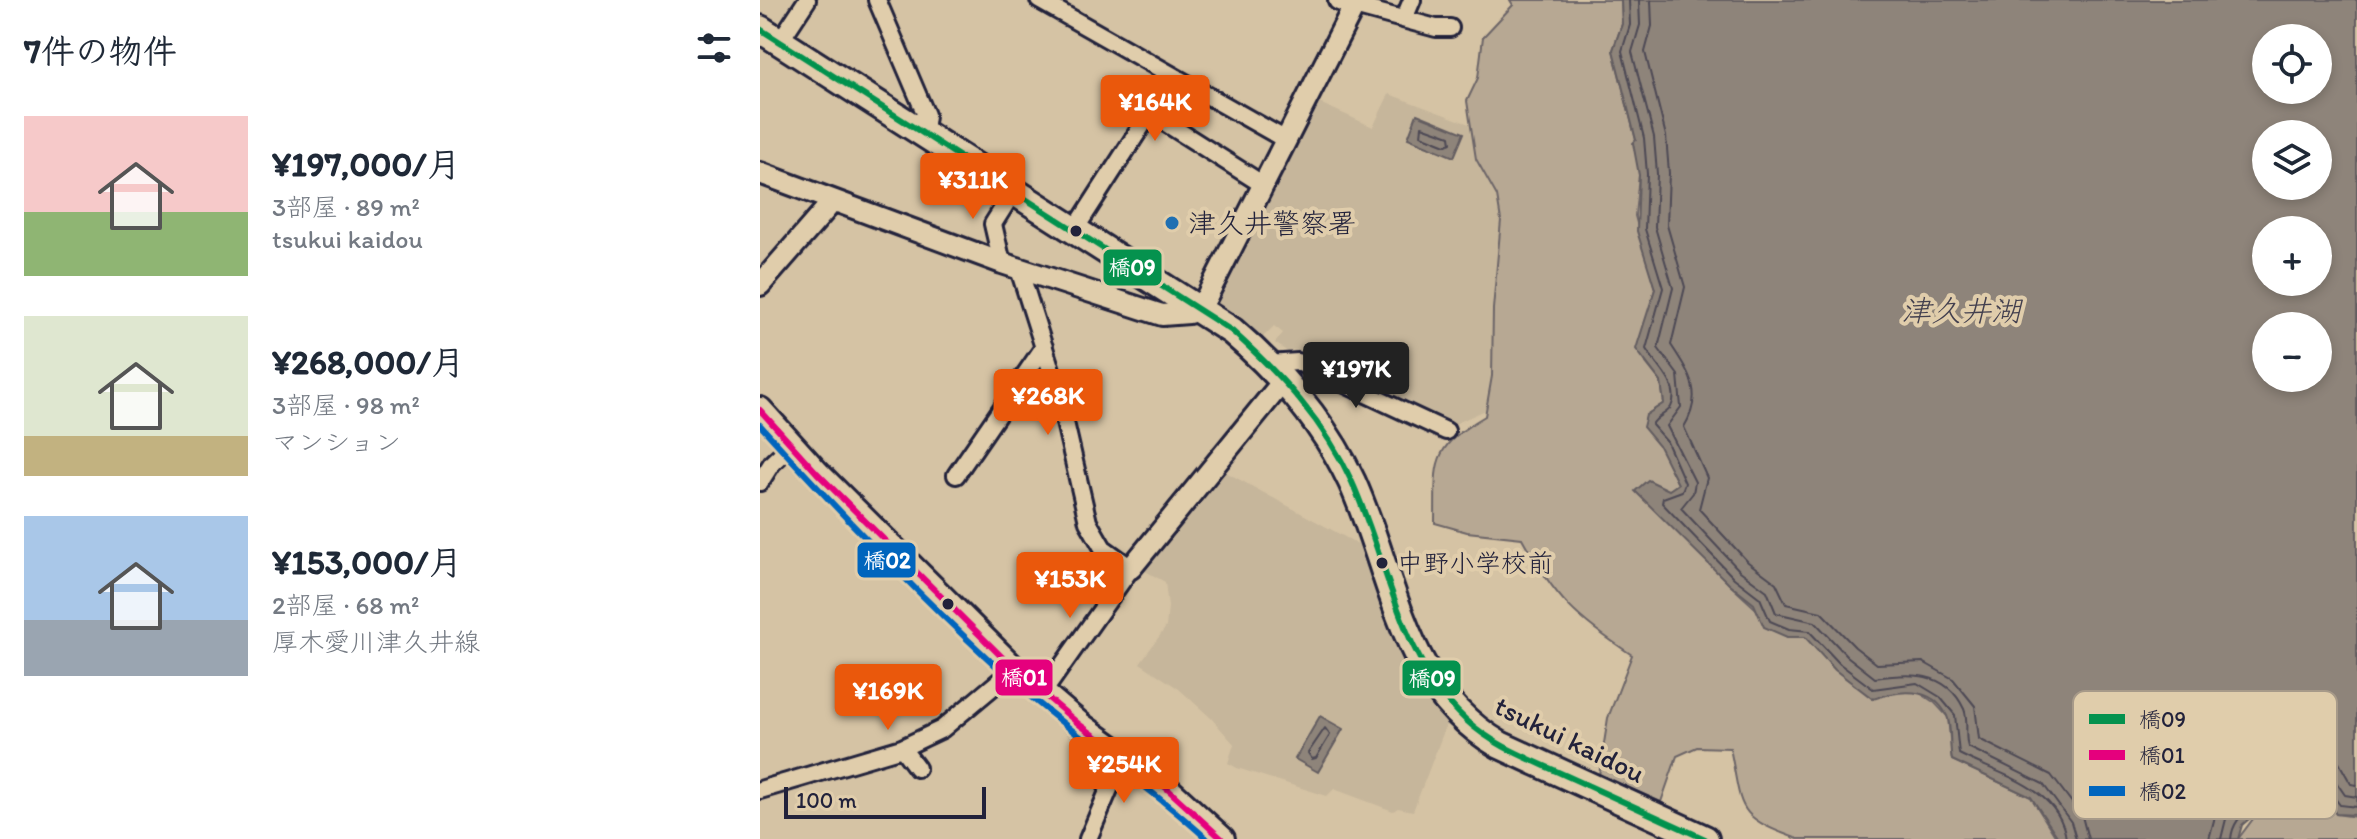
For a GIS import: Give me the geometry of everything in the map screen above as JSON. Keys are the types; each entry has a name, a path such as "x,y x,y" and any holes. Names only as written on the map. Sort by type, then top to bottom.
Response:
{"highway":[{"name":"tsukui kaidou","path":"770,35 1199,307 1276,372 1320,425 1348,474 1411,647 1447,703 1474,728 1500,745 1705,839"}],"main road":[{"path":"760,410 1014,669 1042,694 1163,785 1222,839"}],"street":[{"path":"770,35 807,0"},
{"path":"877,0 926,115 924,131"},
{"path":"1039,0 1286,140"},
{"path":"1404,19 1412,0"},
{"path":"760,173 1011,266 1162,315 1189,313 1199,307 1286,140 1346,3 1436,28 1450,28"},
{"path":"1076,228 1150,113 1262,184"},
{"path":"1015,189 993,224 1044,347 1092,531 1103,548 1131,568"},
{"path":"760,285 833,201"},
{"path":"956,475 978,455 1000,399 1044,347"},
{"path":"1042,694 1276,372 1298,362 1446,431"},
{"path":"760,482 772,463 791,445"},
{"path":"760,790 902,748 942,729 1014,669"},
{"path":"902,748 917,768"},
{"path":"1088,839 1123,756"}],"shaded area":[{"path":"1510,0 1621,0 1622,24 1613,50 1636,140 1639,175 1635,216 1655,289 1641,341 1646,363 1661,382 1664,403 1646,415 1678,484 1670,490 1640,495 1787,637 1805,637 1892,692 1917,691 1935,703 1948,717 1952,760 2031,797 2057,839 1798,839 1762,824 1744,808 1730,748 1697,747 1677,756 1661,802 1599,775 1608,718 1632,655 1568,605 1545,577 1522,538 1467,532 1435,523 1439,459 1454,438 1485,416 1492,376 1493,309 1501,220 1497,196 1476,159 1467,101 1478,78 1483,37 1513,5"},
{"path":"1389,94 1480,128 1513,204 1505,230 1488,409 1452,425 1310,361 1309,356 1292,350 1288,352 1275,343 1283,333 1274,326 1262,338 1214,300 1315,101 1373,127"},
{"path":"1222,470 1365,548 1397,649 1420,693 1447,723 1413,811 1398,808 1393,811 1334,789 1327,796 1237,768 1228,763 1234,744 1211,718 1179,689 1140,663 1166,627 1168,607 1165,582 1140,568"},
{"path":"2337,814 2357,817 2357,839 2238,839 2253,819 2337,819"}],"water":[{"name":"津久井湖","path":"1621,0 2357,0 2357,815 2337,814 2337,691 2073,691 2073,819 2249,819 2242,825 2238,839 2059,839 2031,797 1952,760 1949,720 1933,699 1914,692 1903,692 1873,699 1835,670 1805,637 1787,637 1764,627 1754,604 1729,584 1635,491 1648,480 1669,490 1678,484 1659,446 1643,427 1646,415 1664,403 1661,382 1636,349 1655,289 1637,231 1639,175 1633,143 1636,140 1613,50 1622,24"},
{"path":"1417,114 1464,133 1454,157 1408,138"},
{"path":"1320,716 1343,729 1318,772 1295,759"}],"transit line":[{"name":"橋09","path":"760,29 1232,331 1284,382 1329,439 1352,482 1410,639 1443,695 1466,720 1489,738 1515,752 1705,839"},
{"name":"橋01","path":"760,410 817,473 1014,669 1080,725 1163,785 1222,839"},
{"name":"橋02","path":"760,425 881,554 976,648 1057,719 1207,839"}],"place":[{"name":"津久井警察署","path":"1172,223"},
{"name":"中野小学校前","path":"1382,563"}]}
